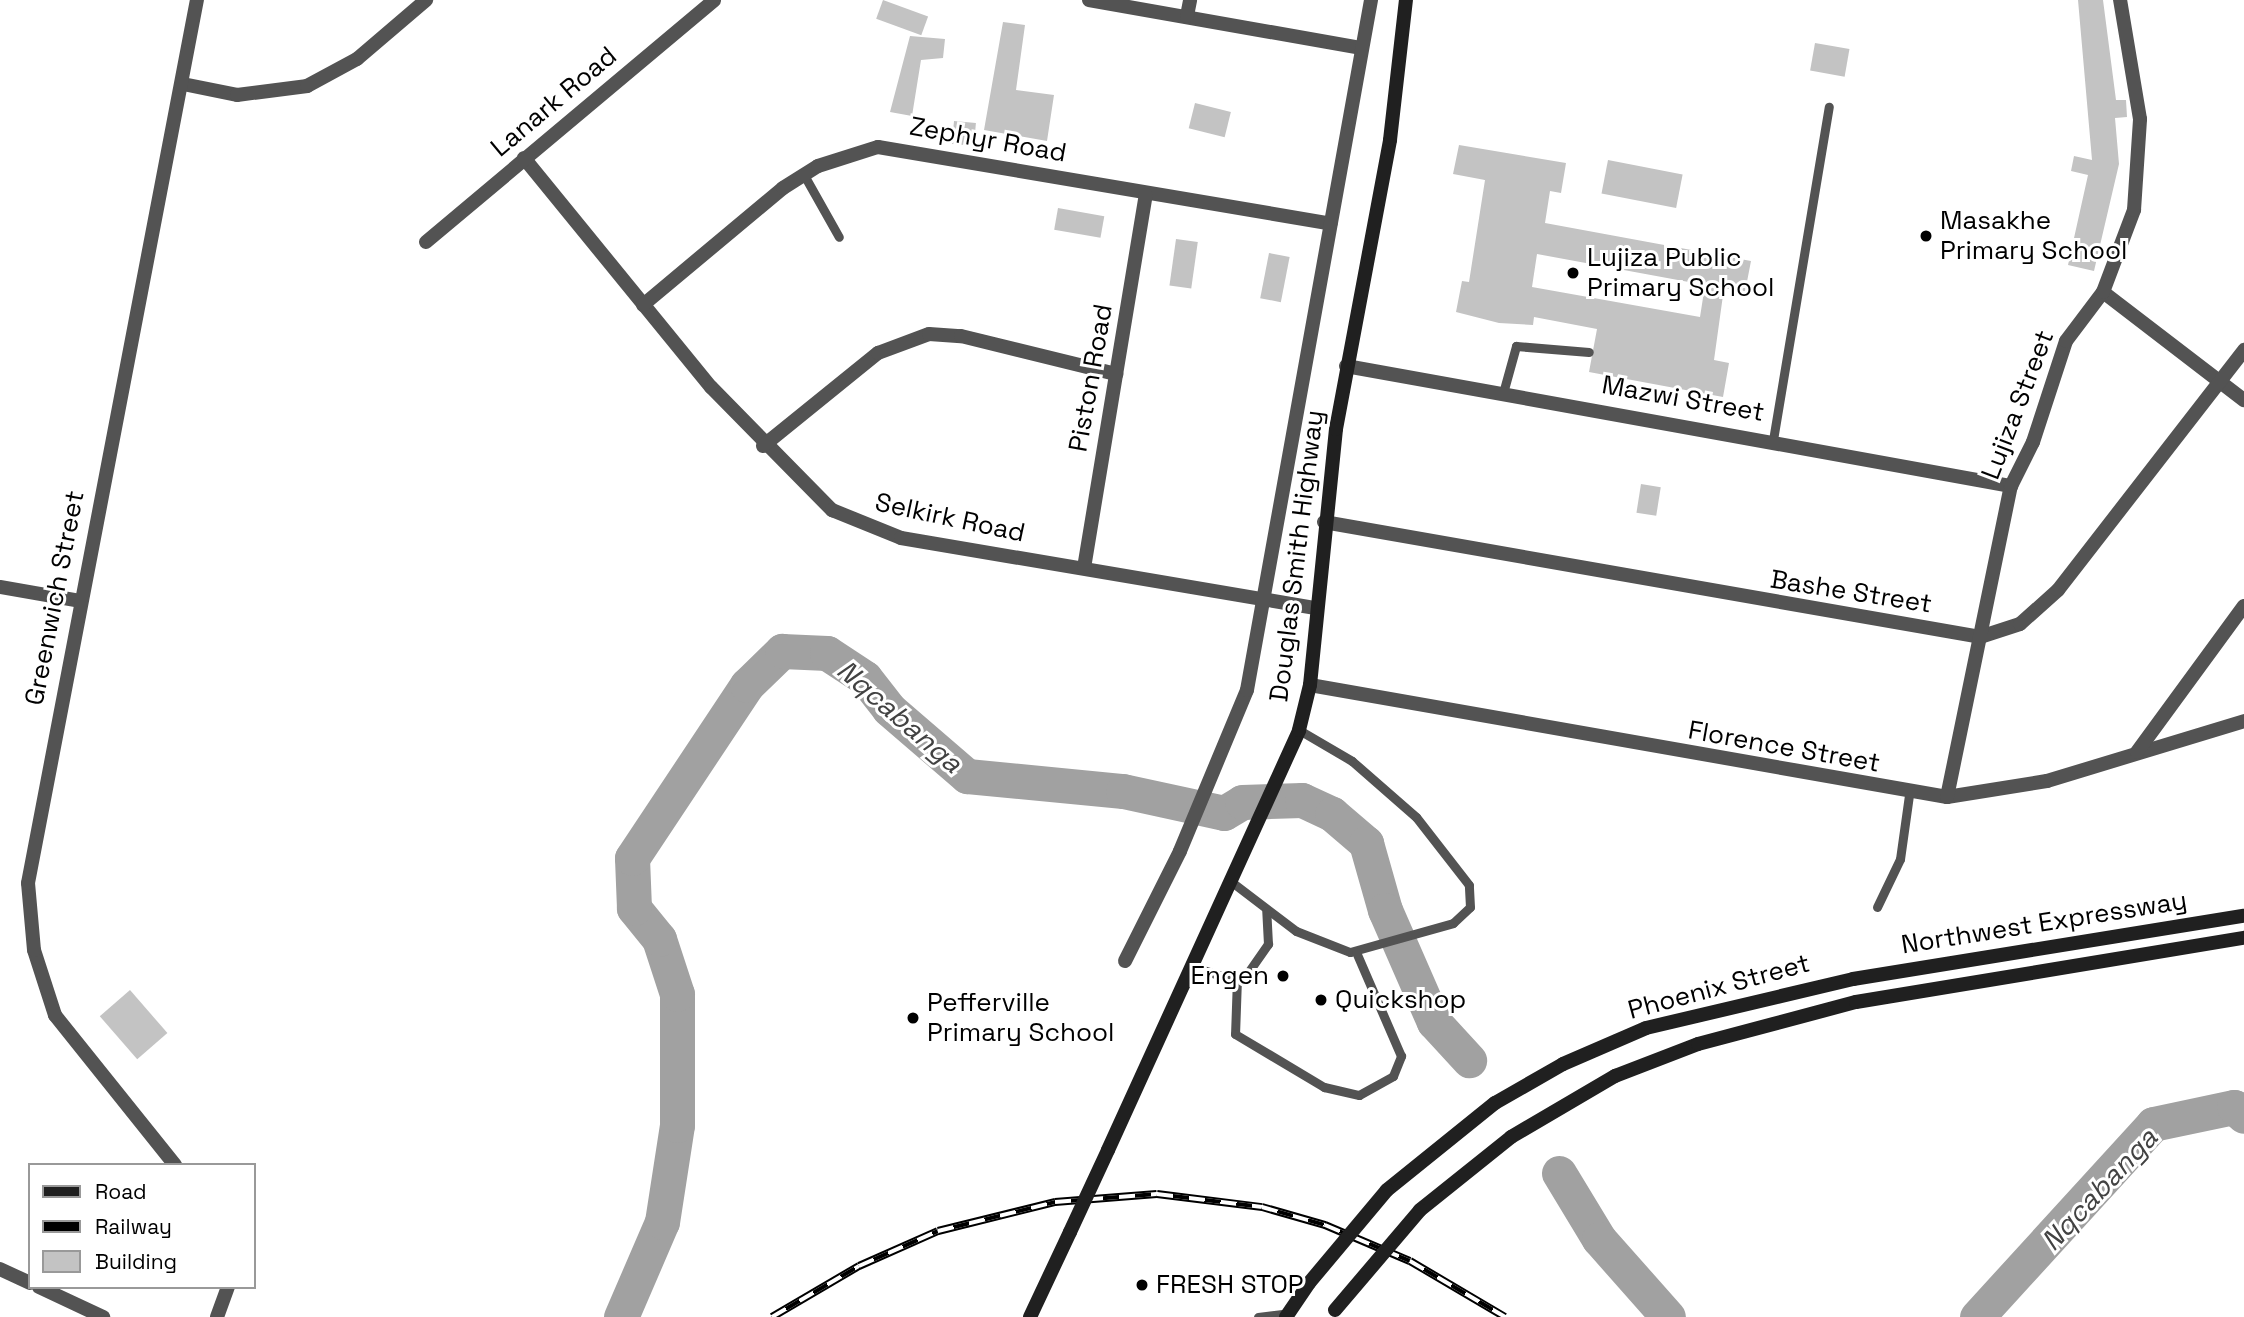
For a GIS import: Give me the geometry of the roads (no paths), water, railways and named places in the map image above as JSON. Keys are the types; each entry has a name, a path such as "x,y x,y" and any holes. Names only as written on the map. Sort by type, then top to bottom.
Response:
{"main road":[{"name":"Douglas Smith Highway","path":"1030,1317 1233,883 1299,730 1310,685 1324,522 1346,366 1390,140 1406,0"},
{"name":"Northwest Expressway","path":"1853,979 2244,916"},
{"name":"Northwest Expressway","path":"1856,1002 2244,938"},
{"name":"Phoenix Street","path":"1288,1315 1309,1283 1387,1190 1495,1103 1563,1064 1646,1028 1853,979"},
{"name":"Phoenix Street","path":"1333,1313 1420,1210 1511,1137 1615,1076 1698,1044 1856,1002"}],"street":[{"name":"Greenwich Street","path":"173,1163 55,1015 27,915 33,836 183,84 197,0"},
{"path":"183,84 237,95 307,86 357,58 426,0"},
{"name":"Lanark Road","path":"426,242 714,0"},
{"path":"1090,0 1362,48"},
{"path":"1187,16 1190,0"},
{"path":"1125,961 1180,851 1199,798 1247,690 1266,598 1371,0"},
{"name":"Lujiza Street","path":"1947,797 2011,486 2034,442 2066,341 2103,292 2140,176 2140,119 2120,0"},
{"name":"Zephyr Road","path":"643,305 804,175 849,153 906,148 1146,195 1331,223"},
{"name":"Selkirk Road","path":"524,158 643,305 763,446 832,510 878,532 1317,608"},
{"name":"Piston Road","path":"1084,568 1146,195"},
{"path":"2103,292 2244,400"},
{"path":"763,446 878,353 929,334 973,338 1116,374"},
{"name":"Bashe Street","path":"1324,522 1979,637 2020,624 2058,590 2244,350"},
{"name":"Mazwi Street","path":"1346,366 1773,440 2011,486"},
{"path":"0,587 80,601"},
{"path":"2137,752 2244,606"},
{"name":"Florence Street","path":"1310,685 1909,795 1947,797 2026,787 2244,720"},
{"path":"0,1269 28,1282"},
{"path":"43,1289 103,1317"},
{"path":"217,1317 227,1289"}],"lane":[{"path":"1773,440 1829,107"},
{"path":"804,175 839,237"},
{"path":"1503,393 1516,346 1589,352"},
{"path":"1233,883 1266,911 1320,944 1360,952 1426,933 1462,918 1472,897 1469,884 1382,785 1299,730"},
{"path":"1877,907 1900,859 1909,795"},
{"path":"1266,911 1270,932 1263,956 1237,978 1235,1034 1324,1087 1359,1095 1393,1076 1401,1056 1360,952"},
{"path":"1194,967 1237,978"},
{"path":"1258,1317 1288,1315"}],"waterway":[{"name":"Nqcabanga","path":"621,1317 662,1222 677,1125 677,994 659,939 634,908 632,858 747,685 782,651 827,653 865,678 889,709 967,776 1123,791 1224,813 1242,802 1302,800 1332,814 1366,843 1385,910 1434,1022 1469,1060"},
{"name":"Nqcabanga","path":"1977,1317 2153,1124 2234,1107 2244,1116"},
{"name":"Nqcabanga","path":"1559,1173 1599,1239 1668,1317"}],"railway":[{"path":"772,1317 859,1266 938,1231 1055,1202 1157,1194 1262,1207 1325,1225 1410,1261 1505,1317"}],"place":[{"name":"Masakhe Primary School","path":"1926,236"},
{"name":"Lujiza Public Primary School","path":"1573,273"},
{"name":"Engen","path":"1283,976"},
{"name":"Quickshop","path":"1321,1000"},
{"name":"Pefferville Primary School","path":"913,1018"},
{"name":"FRESH STOP","path":"1142,1285"}]}
